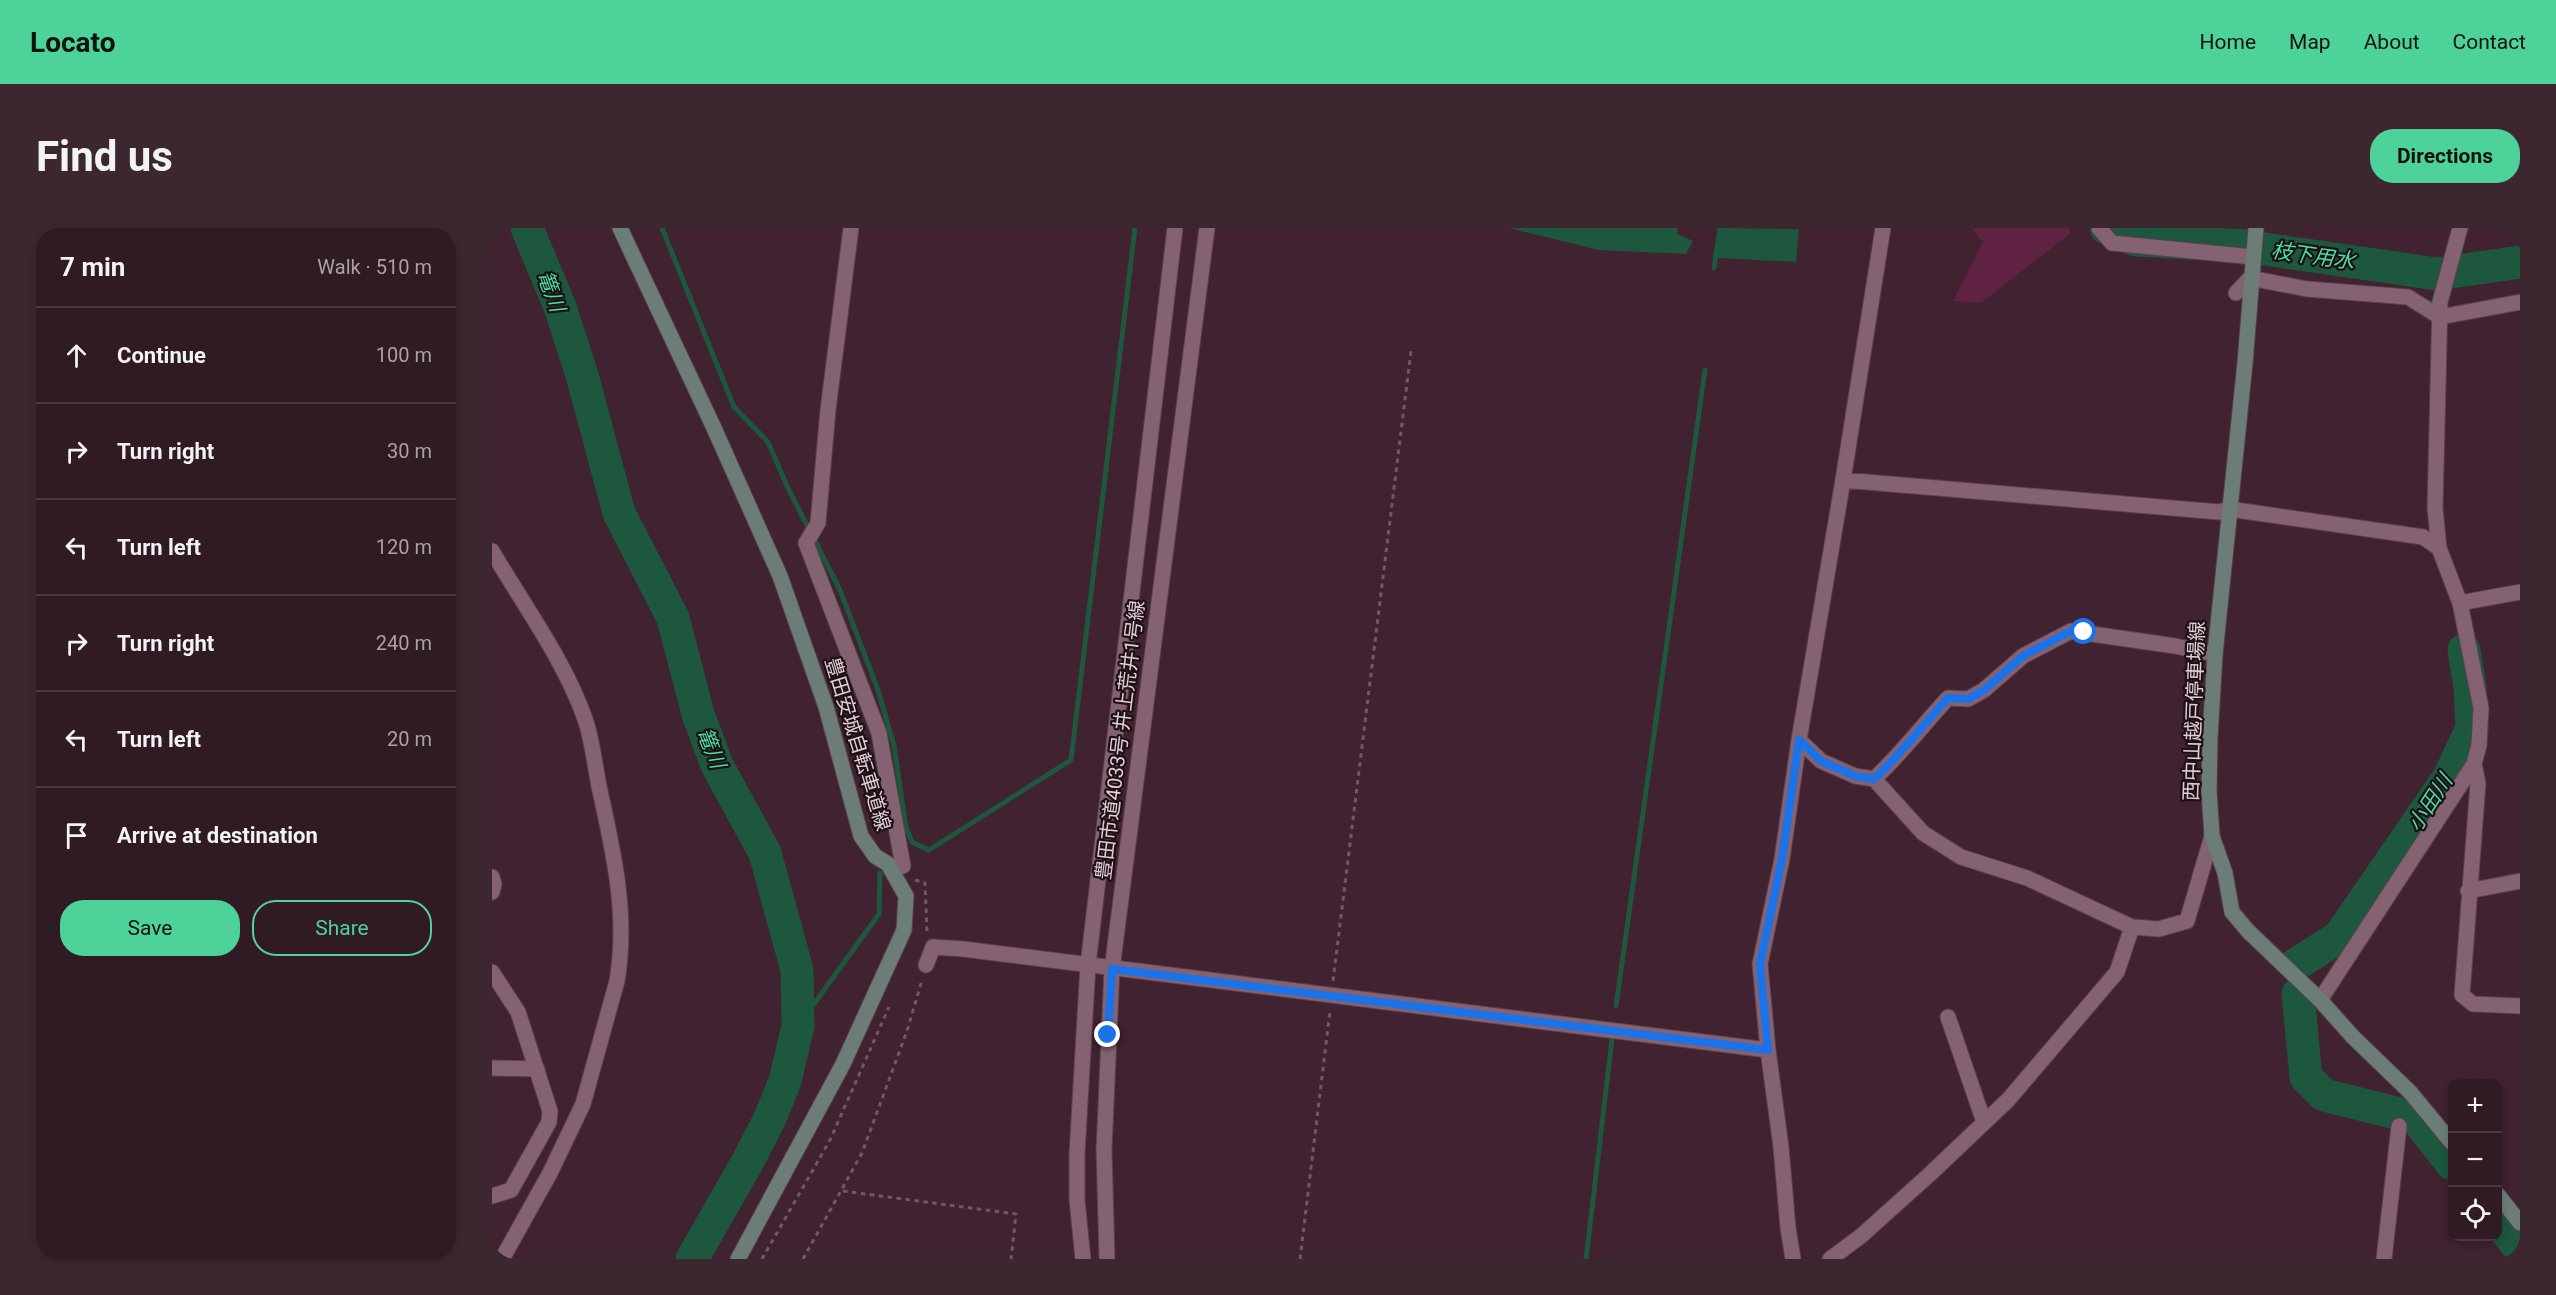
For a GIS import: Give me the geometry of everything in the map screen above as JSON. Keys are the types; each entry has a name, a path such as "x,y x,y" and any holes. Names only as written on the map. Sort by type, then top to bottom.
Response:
{"main road":[{"name":"豊田安城自転車道線","path":"620,228 714,428 780,576 826,707 861,836 875,856 888,864 906,896 904,930 843,1064 738,1259"},
{"name":"西中山越戸停車場線","path":"2255,232 2245,363 2215,654 2209,791 2212,836 2225,873 2232,912 2248,931 2320,1000 2410,1092 2448,1138"},
{"path":"2502,1200 2520,1222"}],"street":[{"path":"851,228 828,410 818,523 806,543 879,733 903,866"},
{"name":"豊田市道4033号 井上荒井1号線","path":"1083,1259 1077,1200 1077,1154 1088,965 1175,228"},
{"name":"豊田市道4033号 井上荒井1号線","path":"1107,1259 1104,1149 1112,969 1207,228"},
{"path":"1793,1259 1760,964 1782,859 1799,740 1843,480 1878,228"},
{"path":"2098,228 2112,243 2253,257"},
{"path":"2320,1000 2474,764 2479,745 2481,708 2460,603 2439,548 2435,508 2435,436 2440,317 2443,288 2460,228"},
{"path":"2236,293 2250,278 2307,290 2408,297 2440,317 2520,302"},
{"path":"1843,480 2219,512 2229,509 2423,537 2439,548"},
{"path":"492,551 562,670 585,720 617,871 621,909 621,960 617,981 583,1104 550,1173 502,1259"},
{"path":"2460,603 2520,592"},
{"path":"1874,779 1901,753 1912,737 1948,698 1968,699 1984,690 2023,656 2071,631 2215,654"},
{"path":"1799,740 1821,761 1855,776 1874,779 1923,833 1961,857 2027,878 2132,927 2159,929 2187,921 2212,836"},
{"path":"2474,764 2478,783 2468,891 2462,995 2474,1004 2520,1006"},
{"path":"492,877 494,884 492,892"},
{"path":"2468,891 2520,881"},
{"path":"1830,1259 1878,1221 1984,1122 2027,1078 2117,972 2132,927"},
{"path":"926,965 933,947 1768,1050"},
{"path":"492,972 518,1012 550,1111 549,1122 511,1190 492,1196"},
{"path":"1948,1017 1984,1122"},
{"path":"492,1068 537,1069"},
{"path":"2384,1259 2399,1126"}],"path":[{"path":"1300,1259 1411,351"},
{"path":"803,1259 843,1191 862,1153 908,1031 926,965"},
{"path":"843,1191 1016,1214 1011,1259"}],"shaded area":[{"path":"1509,228 1678,228 1677,234 1693,241 1686,254 1599,250"},
{"path":"1720,228 1799,229 1796,262 1718,258"},
{"path":"1971,228 2068,228 2071,233 1981,303 1953,301 1983,242"}],"waterway":[{"name":"篭川","path":"527,228 560,307 582,375 619,513 673,618 698,714 717,765 765,853 797,970 798,1026 785,1081 770,1118 748,1161 692,1259"},
{"path":"662,228 734,407 768,442 788,488 840,590 878,690 894,746 906,827 912,842"},
{"path":"912,842 929,850 1071,760 1135,228"},
{"path":"1714,268 1720,228"},
{"name":"枝下用水","path":"2106,228 2136,240 2244,246 2437,274 2520,262"},
{"path":"1616,1006 1705,370"},
{"name":"小田川","path":"2295,965 2339,937 2449,777 2472,728 2470,687 2464,650"},
{"path":"798,1026 879,914 880,873"},
{"name":"小田川","path":"2298,994 2306,1077 2324,1095 2416,1118 2448,1159"},
{"path":"1586,1259 1612,1039"},
{"name":"小田川","path":"2502,1226 2520,1249"}],"route":[{"path":"1108,1035 1112,969 1768,1050 1760,964 1782,859 1799,740 1821,761 1855,776 1874,779 1901,753 1912,737 1948,698 1968,699 1984,690 2023,656 2071,631 2084,632"}]}
